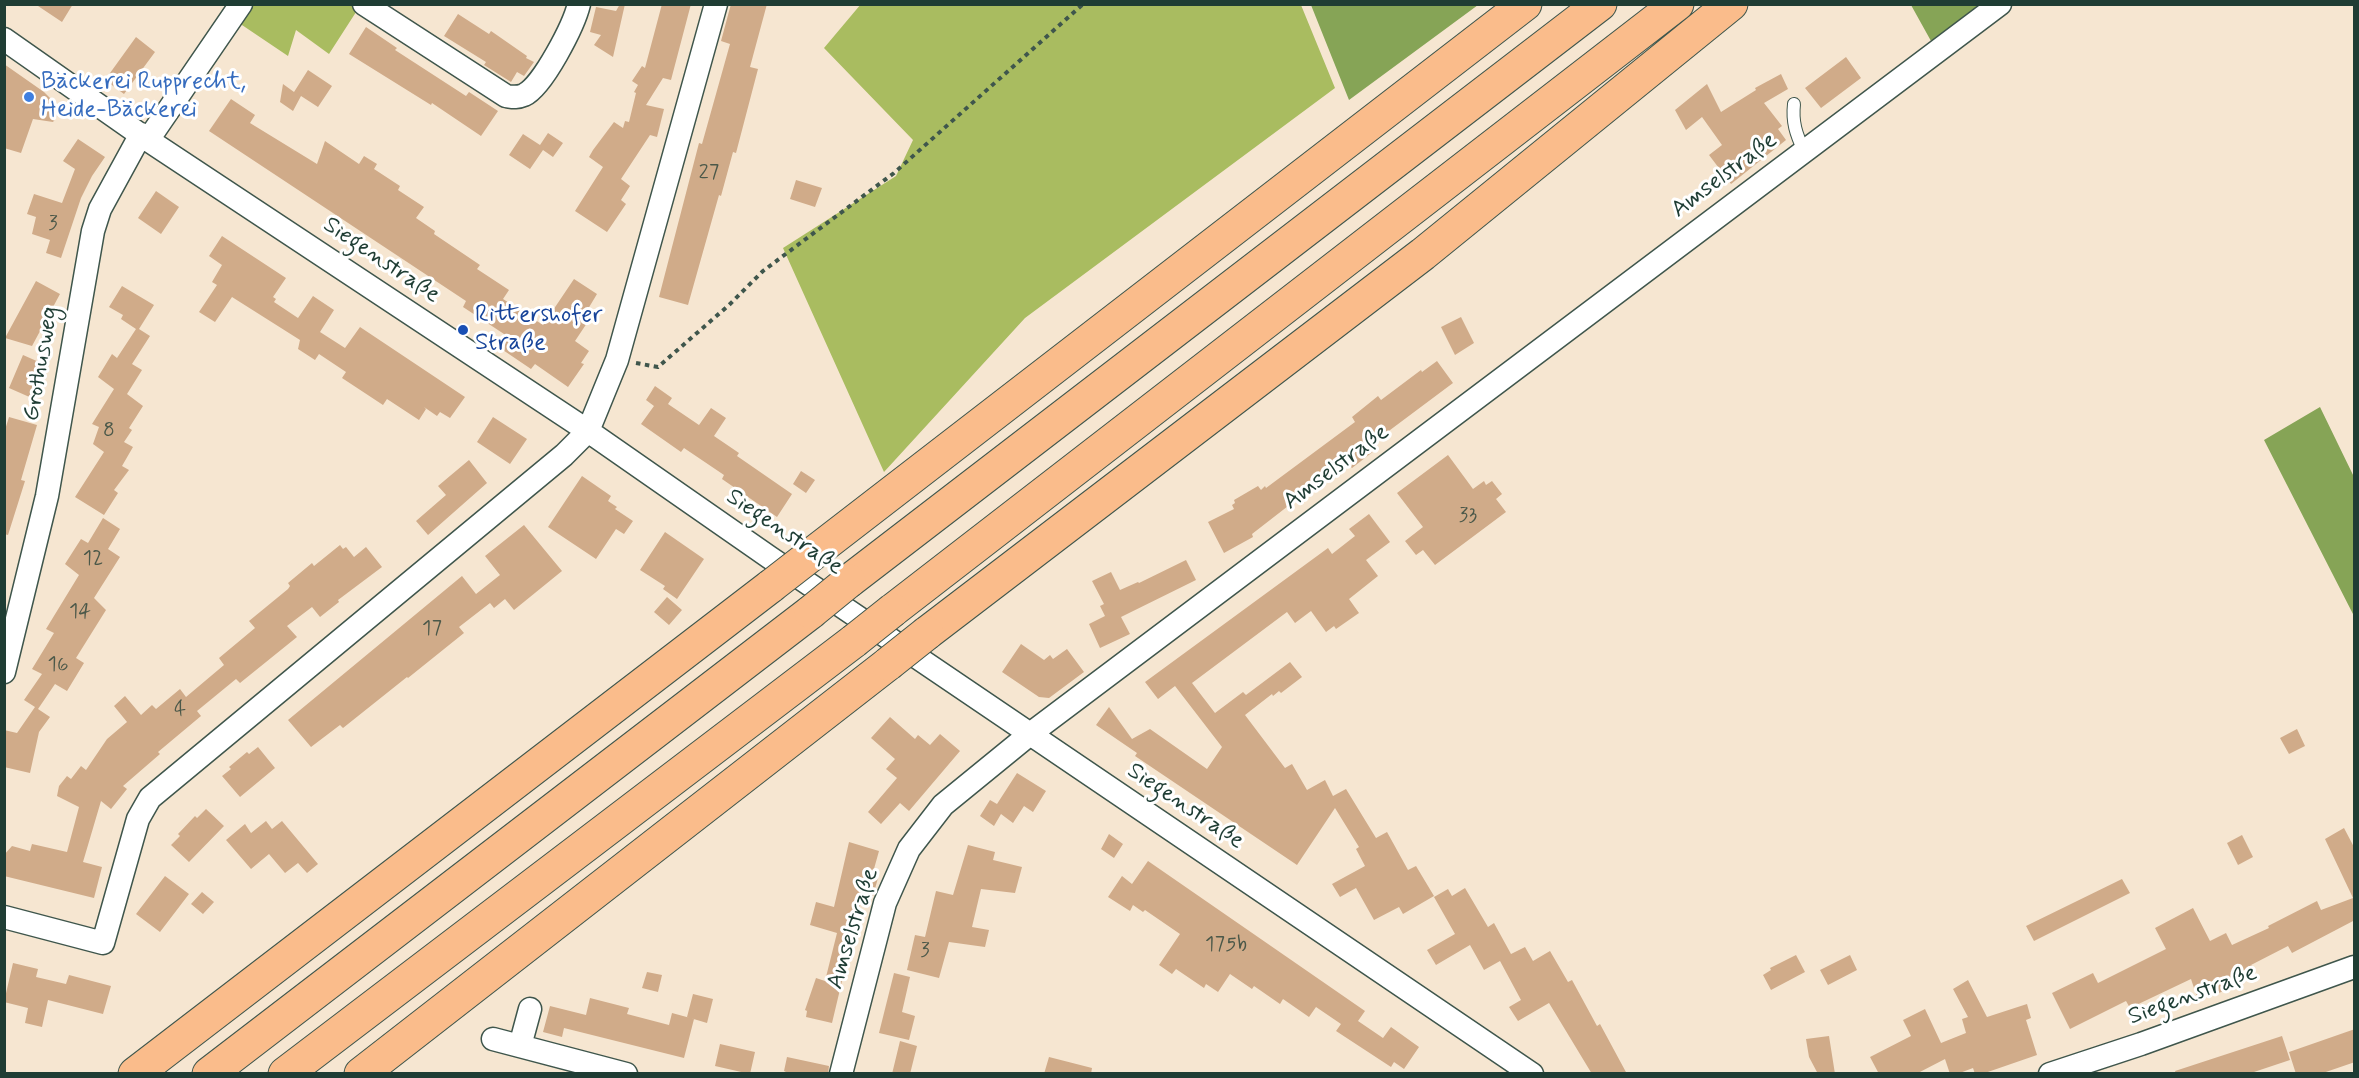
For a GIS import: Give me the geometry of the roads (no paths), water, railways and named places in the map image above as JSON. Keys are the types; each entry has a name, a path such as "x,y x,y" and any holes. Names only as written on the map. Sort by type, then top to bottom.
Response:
{"highway":[{"path":"135,1074 1525,4"},
{"path":"209,1074 1600,4"},
{"path":"285,1074 854,641 1677,4"},
{"path":"361,1074 927,633 1423,254 1731,4"}],"street":[{"name":"Grothusweg","path":"4,672 12,609 47,496 93,231 100,209 145,137 241,4"},
{"path":"364,4 506,96 516,98 535,87 564,42 579,4"},
{"path":"4,918 103,943 138,819 150,798 564,455 588,431 617,360 716,4"},
{"name":"Amselstraße","path":"841,1074 885,903 909,849 943,805 1030,734 2000,4"},
{"name":"Siegenstraße","path":"4,39 145,137 588,431 1519,1070"},
{"name":"Siegenstraße","path":"2050,1074 2141,1044 2355,967"},
{"path":"520,1046 531,1009"},
{"path":"493,1039 626,1074"}],"lane":[{"path":"1794,104 1792,117 1794,129 1804,150"}],"place":[{"name":"Bäckerei Rupprecht, Heide-Bäckerei","path":"29,97"},
{"name":"Rittershofer Straße","path":"463,330"}]}
